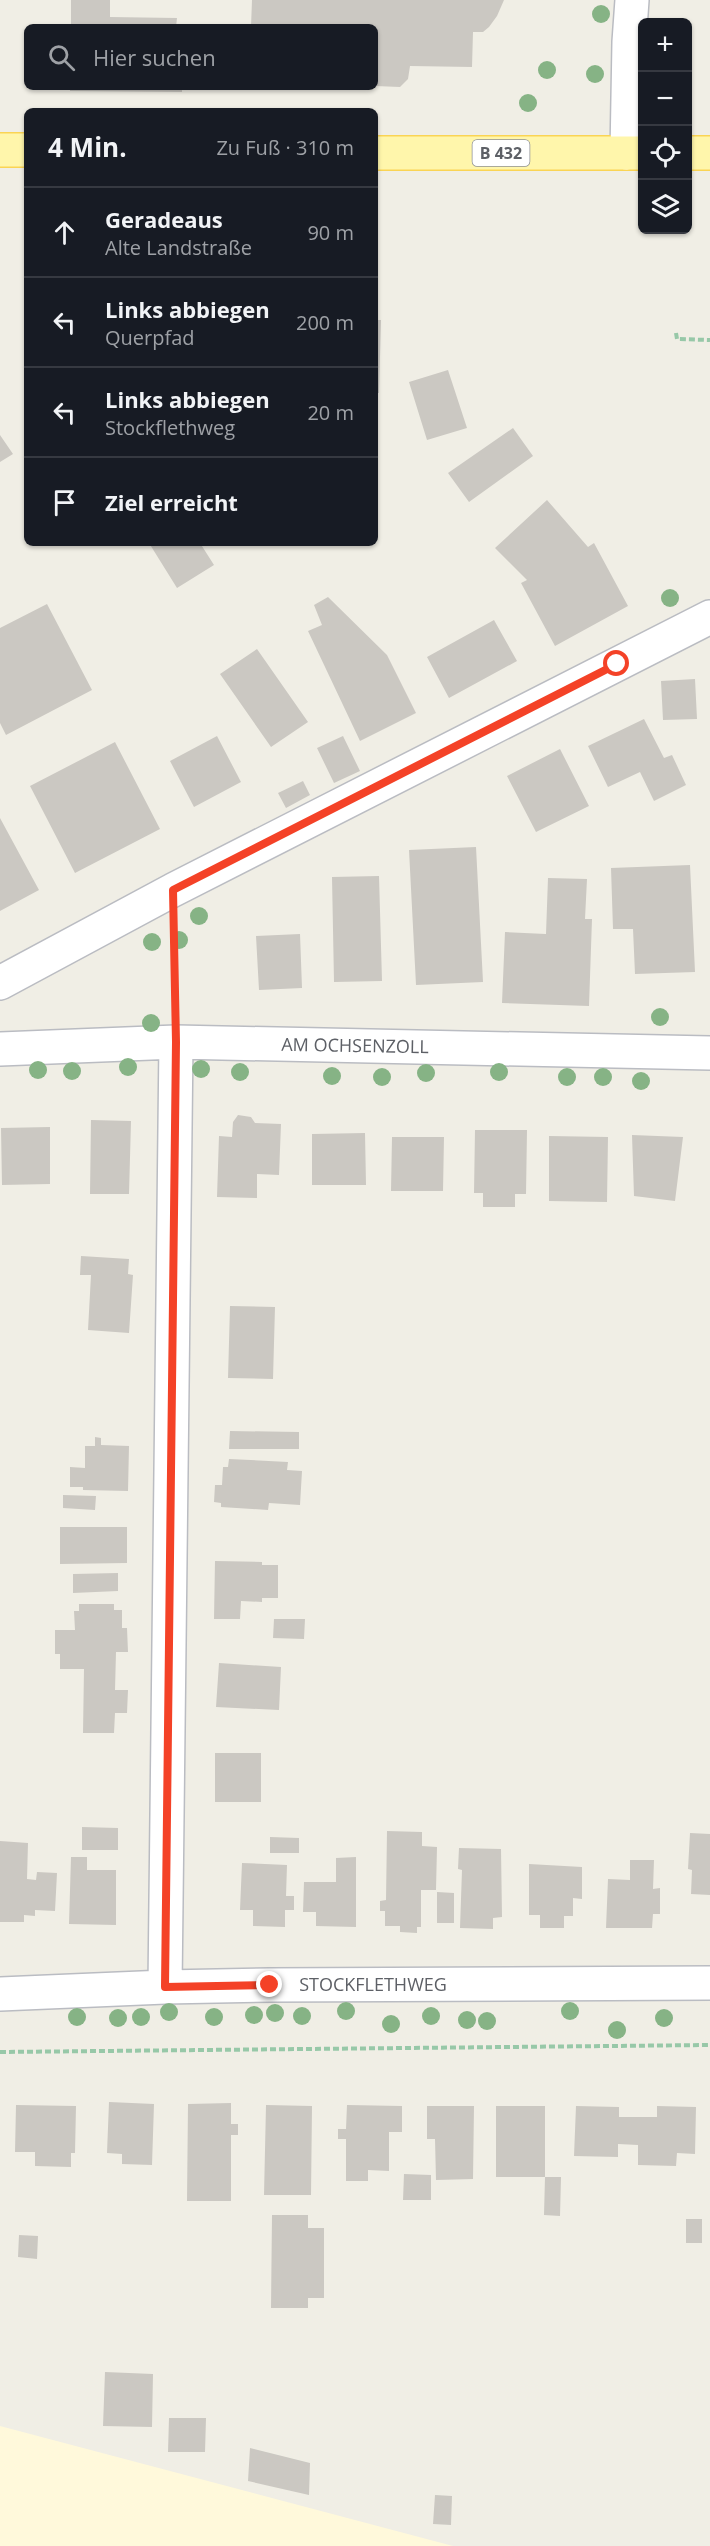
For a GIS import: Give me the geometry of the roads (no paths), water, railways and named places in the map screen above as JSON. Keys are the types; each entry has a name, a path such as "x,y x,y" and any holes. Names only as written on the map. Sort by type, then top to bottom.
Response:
{"main road":[{"path":"0,150 24,150"},
{"name":"B 432","path":"378,153 635,153"},
{"path":"692,153 710,153"}],"street":[{"path":"632,0 628,42 635,153"},
{"path":"0,983 173,890 710,617"},
{"path":"165,1987 176,1042"},
{"name":"AM OCHSENZOLL","path":"0,1049 176,1042 710,1053"},
{"name":"STOCKFLETHWEG","path":"0,1994 165,1987 710,1983"}]}
